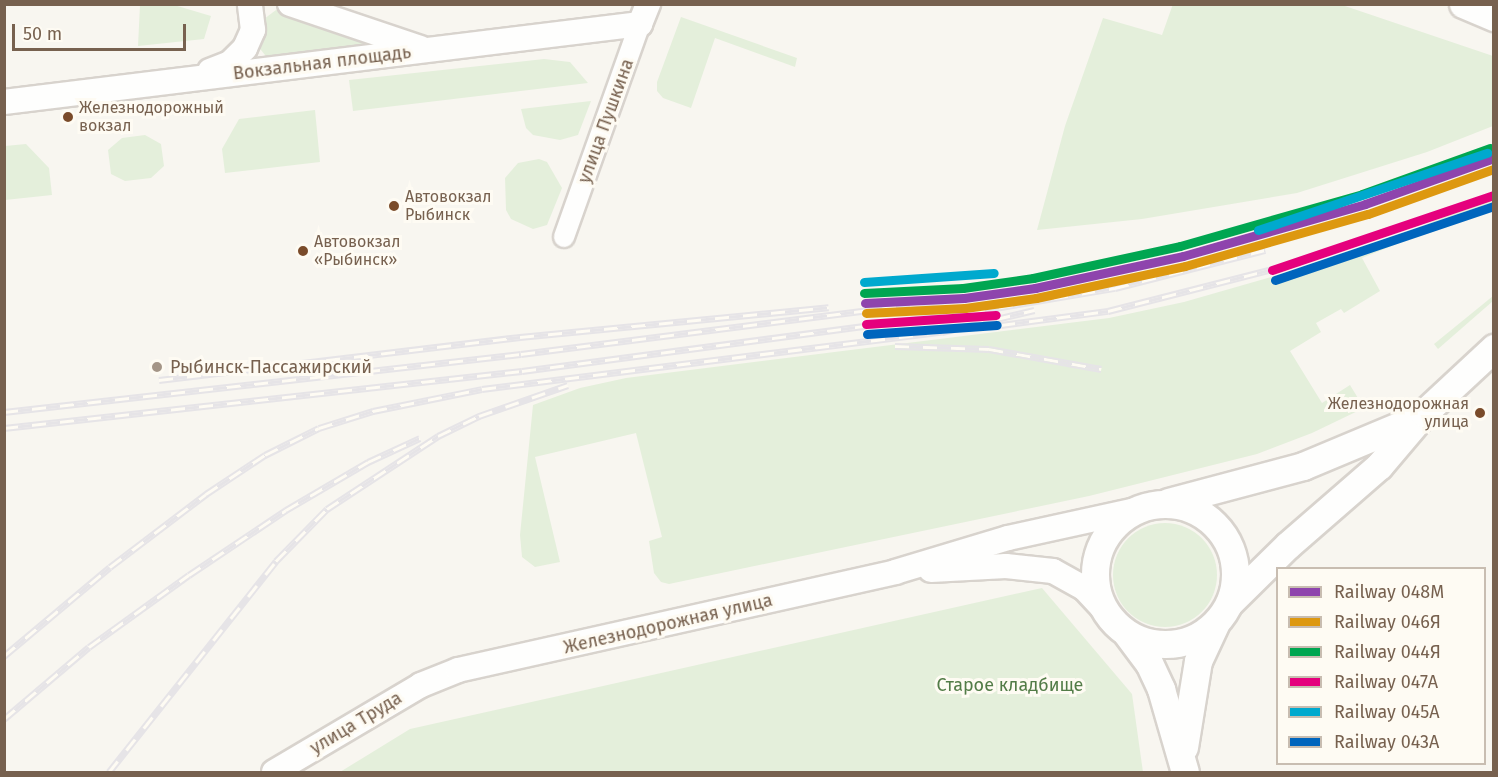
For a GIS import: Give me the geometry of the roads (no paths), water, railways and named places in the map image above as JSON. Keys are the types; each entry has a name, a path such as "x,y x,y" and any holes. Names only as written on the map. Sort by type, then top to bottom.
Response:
{"main road":[{"name":"Железнодорожная улица","path":"1223,613 1272,560 1379,466 1422,416 1494,348"},
{"name":"Железнодорожная улица","path":"1148,506 1303,465 1422,416"},
{"path":"1148,506 1198,512 1226,537 1235,564 1223,613 1198,661 1184,766 1161,689 1149,663 1118,625 1095,586 1097,555 1111,528 1148,506"},
{"path":"1118,625 1149,643 1173,644 1196,638 1223,613"}],"street":[{"path":"182,80 223,66 240,55 253,30 250,4"},
{"path":"290,4 429,51"},
{"name":"Вокзальная площадь","path":"4,102 429,51 644,14"},
{"name":"улица Пушкина","path":"564,237 644,14"},
{"name":"Железнодорожная улица","path":"440,676 895,572 1008,538 1148,506"},
{"name":"Железнодорожная улица","path":"895,572 1006,566 1053,571 1084,588 1118,625"},
{"name":"улица Труда","path":"274,772 440,676"}],"railway":[{"path":"4,428 522,371 971,312 1115,288 1265,250"},
{"path":"1001,325 1108,311 1300,262"},
{"path":"4,412 521,354 964,298"},
{"path":"159,380 520,337 829,307"},
{"path":"4,656 110,567 206,494 265,455 319,428 373,411 482,389 942,332 1034,310"},
{"path":"895,346 989,349 1101,369"},
{"path":"109,772 276,561 327,509 438,436 479,416 568,385"},
{"path":"4,719 89,647 189,575 286,510 368,462 420,438"}],"rail line":[{"name":"044Я","path":"864,293 963,288 1033,278 1180,246 1362,194 1490,148"},
{"name":"045А","path":"1258,230 1487,153"},
{"name":"048М","path":"865,303 964,298 1035,288 1183,256 1365,204 1494,158"},
{"name":"046Я","path":"866,313 965,308 1036,298 1185,266 1368,214 1494,169"},
{"name":"047А","path":"1272,270 1494,195"},
{"name":"043А","path":"1275,280 1494,206"},
{"name":"045А","path":"864,282 994,273"},
{"name":"047А","path":"866,324 996,315"},
{"name":"043А","path":"867,334 997,325"}],"place":[{"name":"Железнодорожный вокзал","path":"68,117"},
{"name":"Автовокзал Рыбинск","path":"394,206"},
{"name":"Автовокзал «Рыбинск»","path":"303,251"},
{"name":"Рыбинск-Пассажирский","path":"157,367"},
{"name":"Железнодорожная улица","path":"1480,413"}],"park label":[{"name":"Старое кладбище","path":"1010,685"}]}
